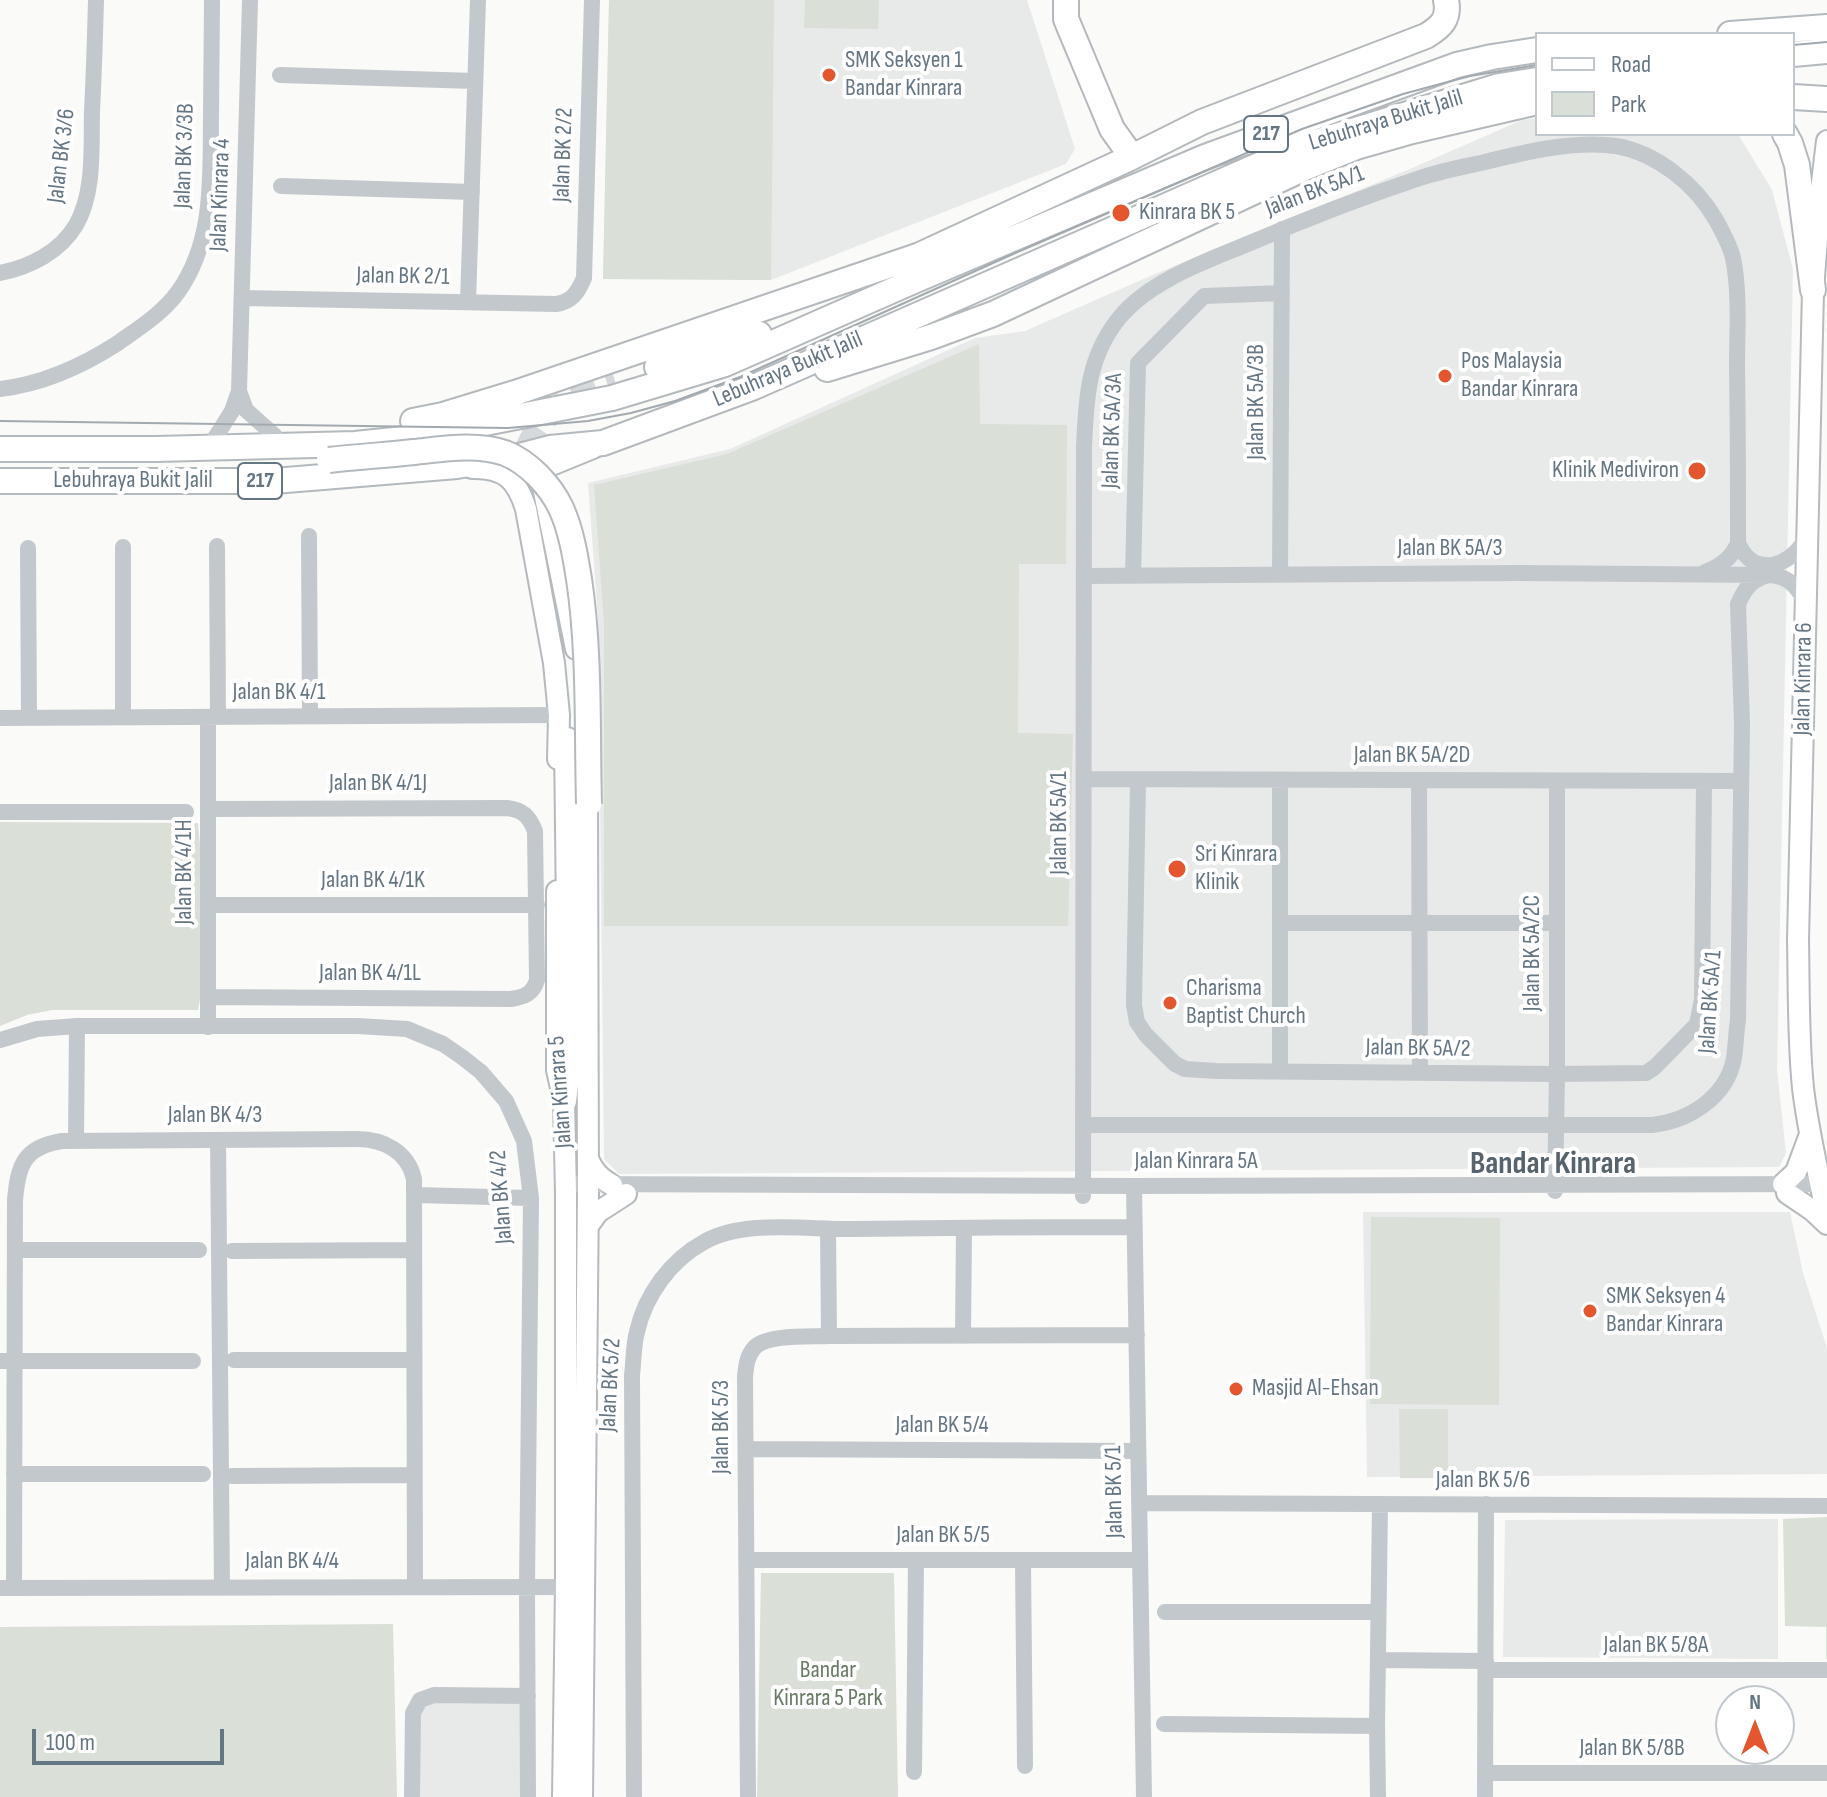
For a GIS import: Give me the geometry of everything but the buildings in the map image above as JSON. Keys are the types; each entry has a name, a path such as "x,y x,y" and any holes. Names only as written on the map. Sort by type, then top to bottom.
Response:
{"highway":[{"path":"1066,0 1066,19 1112,129 1132,157"},
{"path":"112,449 137,442 372,429 443,415 515,393 920,255 1202,122 1426,36 1440,28 1447,18 1446,0"},
{"path":"1754,32 1815,27"},
{"name":"Lebuhraya Bukit Jalil","path":"0,449 319,446 404,439 600,401 725,364 1205,157 1457,65 1535,50"},
{"path":"1797,53 1827,51"},
{"path":"1310,80 1387,77 1457,65"},
{"name":"Lebuhraya Bukit Jalil","path":"0,481 274,481 484,462 550,448 603,443 754,387 1300,147 1467,95 1535,80"},
{"path":"754,387 850,363 993,314 1467,95"},
{"path":"1795,97 1827,99"},
{"path":"1356,147 1535,102"},
{"path":"1786,136 1797,165 1813,290"},
{"path":"615,381 788,324 890,283 916,280"},
{"path":"156,449 199,460 329,460 451,447 489,449 520,461 535,472 560,505 574,551 585,620 589,804"},
{"path":"564,1101 570,1050 567,740"}],"main road":[{"name":"Jalan Kinrara 6","path":"1827,141 1813,290 1798,940 1803,1087 1827,1215"},
{"name":"Jalan Kinrara 5","path":"563,1797 575,1586 588,1226 589,804 579,664 542,482 545,469 549,466 603,443"},
{"name":"Jalan Kinrara 5","path":"428,468 498,471 520,491 554,663 559,715 557,1070 564,1101 582,1797"},
{"path":"1810,1133 1796,1172 1785,1189 1827,1224"},
{"path":"588,1159 602,1179 619,1189 588,1226"}],"street":[{"name":"Jalan BK 3/6","path":"0,273 46,256 76,226 83,207 90,166 96,0"},
{"name":"Jalan BK 3/3B","path":"0,389 21,387 46,379 93,359 160,312 177,294 190,272 209,207 212,0"},
{"name":"Jalan Kinrara 4","path":"215,438 232,411 239,391 250,0"},
{"path":"468,302 478,0"},
{"name":"Jalan BK 2/2","path":"564,303 577,294 584,278 592,0"},
{"path":"280,75 475,81"},
{"name":"Jalan BK 5A/1","path":"1083,1191 1086,402 1089,377 1096,359 1118,319 1130,306 1151,289 1204,262 1282,229 1422,178 1515,154 1556,148 1598,145 1639,153 1659,163 1690,186 1705,203 1733,258 1737,311 1738,543"},
{"path":"281,186 472,192"},
{"name":"Jalan BK 5A/3B","path":"1280,575 1282,229"},
{"name":"Jalan BK 5A/3A","path":"1133,576 1138,363 1204,296 1282,293"},
{"name":"Jalan BK 2/1","path":"242,298 564,303"},
{"path":"239,391 246,410 275,436"},
{"path":"1738,543 1750,558 1766,565 1775,565 1790,559 1808,534"},
{"path":"309,536 310,716"},
{"path":"1738,543 1732,555 1704,574 1724,585 1738,604 1749,585 1769,575 1778,575 1792,582 1805,601"},
{"name":"Jalan BK 4/1H","path":"208,1027 209,809 217,546"},
{"path":"123,547 123,717"},
{"path":"28,548 29,718"},
{"name":"Jalan BK 5A/3","path":"1084,576 1419,573 1769,575"},
{"name":"Jalan BK 5A/1","path":"1083,1125 1652,1125 1685,1118 1710,1101 1729,1074 1734,1060 1738,1020 1742,724 1738,604"},
{"name":"Jalan BK 4/1","path":"0,718 559,715"},
{"name":"Jalan BK 5A/2D","path":"1084,779 1741,781"},
{"name":"Jalan BK 5A/2","path":"1138,780 1134,1005 1137,1022 1146,1035 1175,1064 1185,1069 1557,1074 1646,1073 1697,1024 1702,999 1704,781"},
{"path":"1280,780 1280,1071"},
{"path":"1419,781 1420,1073"},
{"name":"Jalan BK 5A/2C","path":"1555,1189 1557,781"},
{"name":"Jalan BK 4/1J","path":"209,809 517,809 525,813 535,831 537,905"},
{"path":"0,812 186,812"},
{"name":"Jalan BK 4/1K","path":"209,905 537,905"},
{"name":"Jalan BK 4/1L","path":"208,997 511,999 530,994 537,980 537,905"},
{"path":"1280,923 1557,923"},
{"path":"76,1141 77,1026"},
{"name":"Jalan BK 4/2","path":"0,1040 37,1029 77,1026 358,1026 407,1029 443,1044 481,1072 506,1101 524,1141 531,1198 528,1797"},
{"name":"Jalan BK 4/3","path":"7,1588 14,1474 7,1361 15,1250 8,1200 22,1163 33,1150 46,1143 364,1139 393,1148 412,1168 415,1195 415,1586"},
{"path":"218,1140 222,1586"},
{"name":"Jalan Kinrara 5A","path":"566,1189 1824,1189"},
{"name":"Jalan BK 5/1","path":"1134,1191 1144,1797"},
{"path":"415,1195 531,1198"},
{"name":"Jalan BK 5/2","path":"634,1797 632,1375 637,1332 651,1294 662,1280 683,1257 704,1242 724,1232 748,1227 1135,1227"},
{"path":"963,1336 964,1228"},
{"path":"828,1229 829,1336"},
{"path":"15,1250 199,1250"},
{"path":"232,1251 414,1250"},
{"name":"Jalan BK 5/3","path":"748,1797 746,1366 749,1354 756,1345 767,1341 829,1336 1137,1335"},
{"path":"234,1360 413,1360"},
{"path":"7,1361 193,1361"},
{"name":"Jalan BK 5/4","path":"746,1449 1138,1451"},
{"path":"14,1474 203,1474"},
{"path":"232,1476 413,1475"},
{"name":"Jalan BK 5/6","path":"1139,1503 1827,1506"},
{"path":"1378,1797 1380,1504"},
{"path":"1485,1797 1486,1504"},
{"name":"Jalan BK 5/5","path":"746,1560 1140,1560"},
{"path":"914,1772 916,1560"},
{"path":"1023,1560 1025,1766"},
{"name":"Jalan BK 4/4","path":"7,1588 575,1586"},
{"path":"1165,1612 1378,1612"},
{"name":"Jalan BK 5/8A","path":"1378,1660 1486,1666 1827,1670"},
{"path":"412,1797 413,1713 420,1700 434,1695 528,1696"},
{"path":"1164,1724 1377,1726"},
{"name":"Jalan BK 5/8B","path":"1485,1773 1827,1773"}],"shaded area":[{"name":"SMK Seksyen 1 Bandar Kinrara","path":"609,0 1027,0 1075,149 1066,164 771,280 603,279"},
{"path":"1535,118 1535,136 1739,136 1772,190 1793,269 1777,1070 1786,1153 1779,1167 619,1174 604,1159 598,619 588,483 730,449 975,338 1025,331 1522,120"},
{"name":"SMK Seksyen 4 Bandar Kinrara","path":"1363,1212 1790,1212 1803,1273 1827,1348 1827,1474 1367,1477"},
{"path":"1778,1519 1778,1659 1503,1657 1505,1520"},
{"path":"521,1700 523,1797 418,1797 418,1713 424,1702"}],"green space":[{"path":"609,0 774,0 771,280 603,279"},
{"path":"805,0 879,0 878,29 804,28"},
{"path":"979,344 980,424 1067,425 1066,564 1019,564 1018,733 1073,734 1068,926 604,926 604,624 594,485 727,454"},
{"path":"0,822 198,823 209,949 198,1010 52,1010 27,1015 0,1026"},
{"path":"1371,1217 1500,1218 1499,1405 1370,1404"},
{"path":"1399,1409 1448,1409 1448,1478 1400,1478"},
{"path":"1827,1517 1826,1659 1826,1627 1785,1626 1783,1519"},
{"name":"Bandar Kinrara 5 Park","path":"761,1573 894,1573 898,1797 757,1797"},
{"path":"393,1624 397,1797 0,1797 0,1627"}],"tunnel":[{"path":"535,520 525,466 531,440 556,408 589,390 615,381"}],"tram line":[{"path":"1795,45 1827,42"},
{"path":"0,421 508,428 588,421 631,413 675,401 740,377 1302,129 1403,94 1470,76 1535,65"}],"place":[{"name":"SMK Seksyen 1 Bandar Kinrara","path":"829,75"},
{"name":"Kinrara BK 5","path":"1121,213"},
{"name":"Pos Malaysia Bandar Kinrara","path":"1445,376"},
{"name":"Klinik Mediviron","path":"1697,471"},
{"name":"Sri Kinrara Klinik","path":"1177,869"},
{"name":"Charisma Baptist Church","path":"1170,1003"},
{"name":"SMK Seksyen 4 Bandar Kinrara","path":"1590,1311"},
{"name":"Masjid Al-Ehsan","path":"1236,1389"}],"district":[{"name":"Bandar Kinrara","path":"1553,1165"}]}
